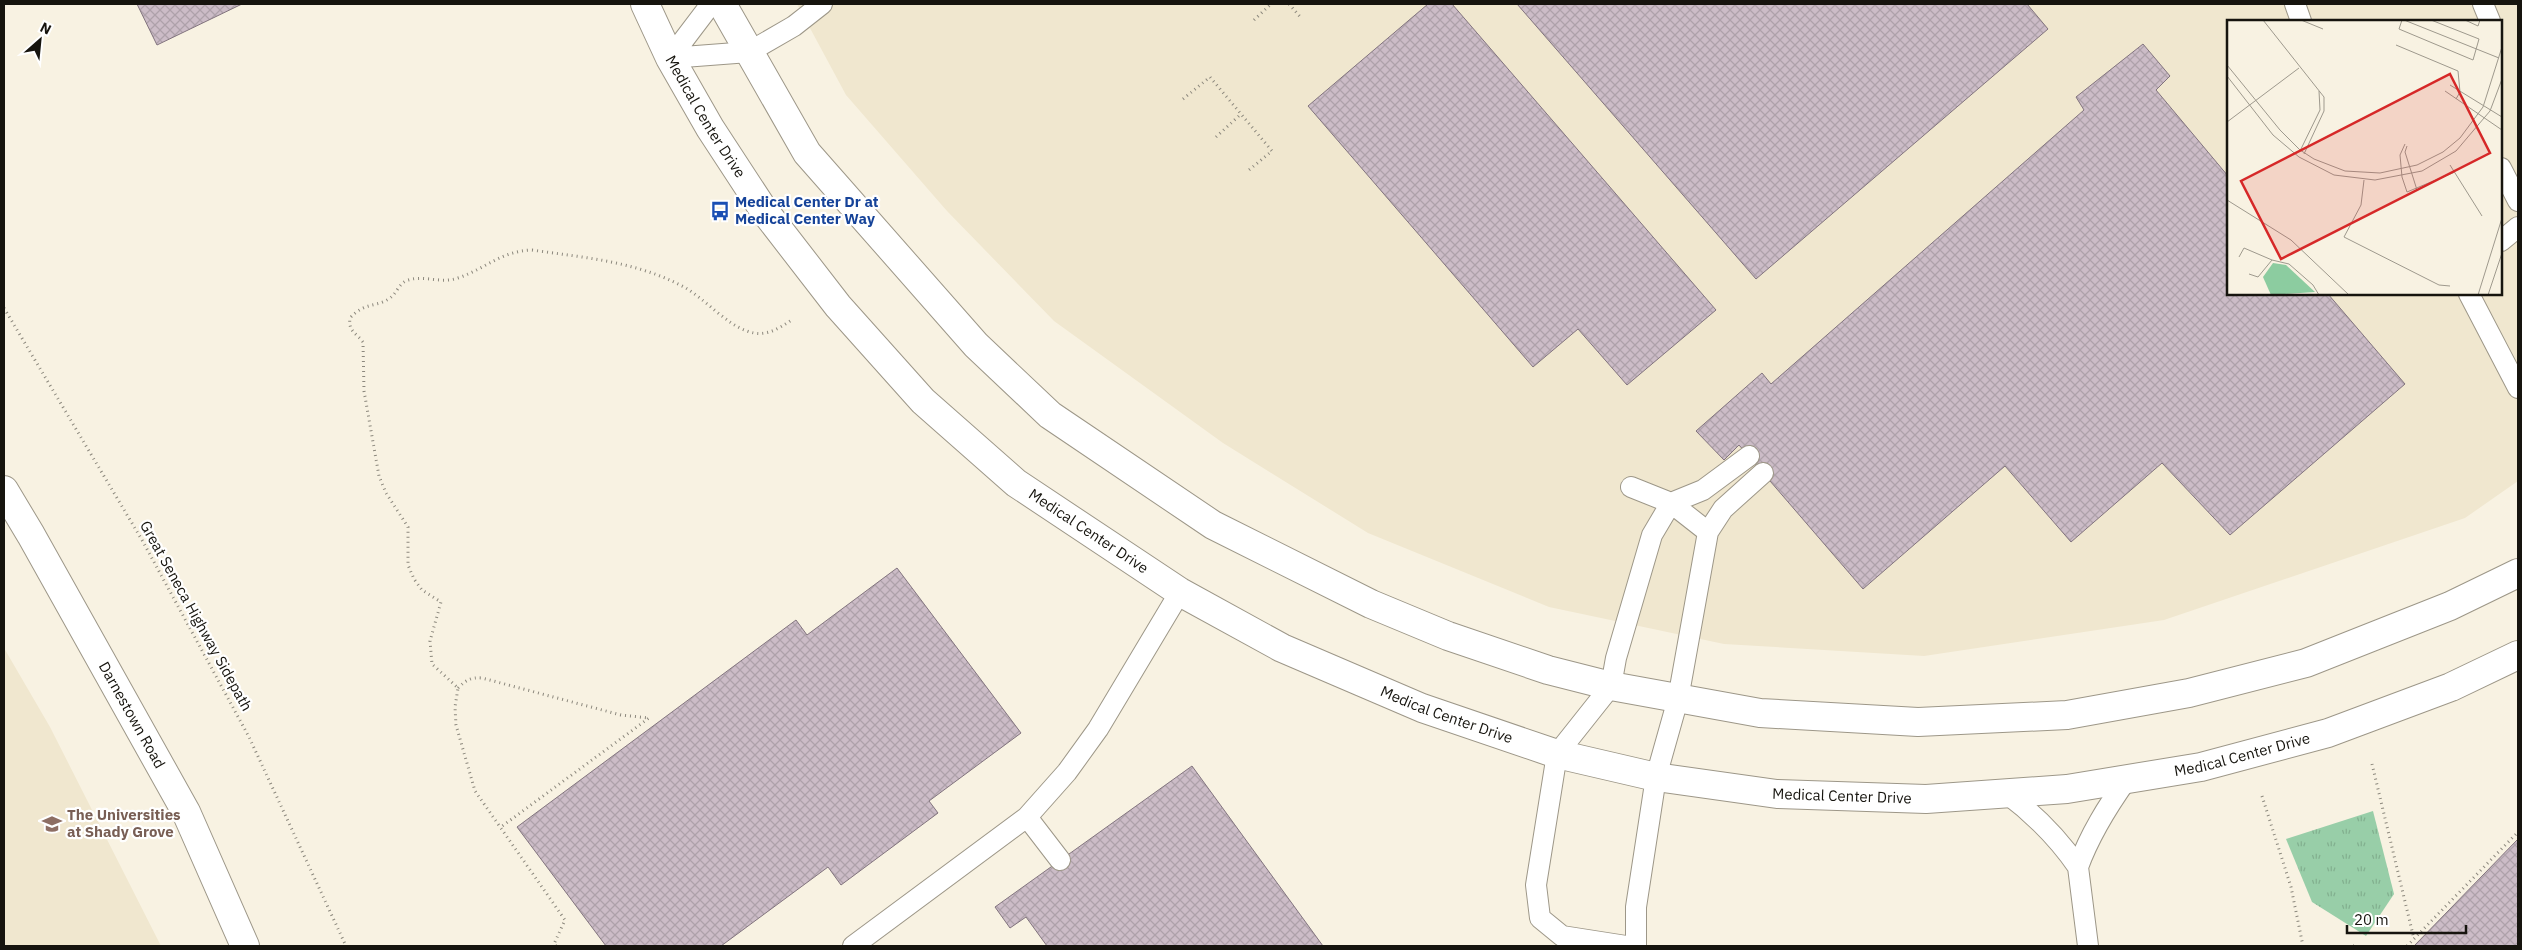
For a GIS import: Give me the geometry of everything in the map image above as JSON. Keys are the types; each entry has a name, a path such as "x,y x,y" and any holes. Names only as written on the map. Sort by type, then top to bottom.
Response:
{"street":[{"name":"Medical Center Drive","path":"645,4 670,58 710,128 762,209 838,306 923,401 1016,483 1180,592 1282,648 1414,705 1557,754 1656,777 1777,794 1926,799 2067,789 2201,767 2328,733 2451,687 2518,655"},
{"path":"722,4 807,153 976,345 1050,415 1213,525 1371,604 1448,636 1548,670 1611,686 1760,713 1918,722 2067,715 2189,693 2306,663 2450,606 2518,573"},
{"name":"Darnestown Road","path":"4,490 186,812 245,946"}],"lane":[{"path":"670,58 711,4"},
{"path":"670,58 749,52 794,26 822,4"},
{"path":"2295,4 2301,20"},
{"path":"2483,4 2490,20"},
{"path":"2502,170 2518,201"},
{"path":"2502,240 2518,227"},
{"path":"2470,295 2518,388"},
{"path":"1626,946 1562,936 1540,918 1536,885 1557,754 1611,686 1616,658 1652,535 1671,503 1703,490 1749,456"},
{"path":"1636,946 1636,907 1656,777 1678,699 1708,532 1723,509 1763,473"},
{"path":"1631,487 1671,503 1708,532"},
{"path":"853,946 1027,817 1067,772 1098,729 1180,592"},
{"path":"2078,867 2085,847 2103,813 2127,779"},
{"path":"2006,793 2034,814 2064,846 2078,867 2088,946"},
{"path":"1027,817 1060,860"}],"path":[{"path":"1254,20 1271,4"},
{"path":"1289,4 1302,19"},
{"path":"1183,99 1210,77 1272,151 1249,170"},
{"path":"1216,137 1241,114"},
{"path":"458,688 432,664 430,641 441,602 422,590 414,579 408,565 408,527 386,493 379,476 364,392 363,342 352,332 349,325 350,318 369,304 388,300 406,280 441,281 457,278 515,251 532,250 644,269 692,292 748,332 774,332 793,319"},
{"name":"Great Seneca Highway Sidepath","path":"4,308 142,540 240,720 346,946"},
{"path":"501,827 649,718 621,715 482,678 473,677 465,681 458,688 455,707 456,725 469,776 475,791 565,920 554,944 556,946"},
{"path":"2372,764 2414,939"},
{"path":"2262,796 2291,888 2303,946"},
{"path":"2407,946 2518,832"},
{"path":"2353,946 2358,946"}],"shaded area":[{"path":"797,4 2518,4 2518,481 2465,518 2164,620 1924,656 1724,644 1549,607 1368,533 1223,443 1054,321 947,211 846,95"},
{"name":"The Universities at Shady Grove","path":"4,648 50,727 161,946 4,946"}],"green space":[{"path":"2373,811 2394,894 2366,936 2312,902 2286,839"}],"building":[{"path":"137,4 242,4 157,45"},
{"path":"1428,4 1452,4 1716,310 1627,385 1578,329 1533,367 1308,106"},
{"path":"1517,4 2027,4 2048,29 1756,279"},
{"path":"2143,44 2170,76 2156,90 2227,175 2227,295 2329,295 2405,384 2230,535 2162,463 2071,542 2005,466 1863,589 1739,445 1724,460 1696,431 1762,373 1771,384 2084,110 2076,97"},
{"path":"897,568 1021,733 929,801 938,813 841,885 828,867 721,946 606,946 517,827 796,620 807,635"},
{"path":"1192,766 1323,946 1047,946 1026,917 1010,928 995,907"},
{"path":"2518,839 2518,946 2414,946"}],"place":[{"name":"Medical Center Dr at Medical Center Way","path":"720,211"},
{"name":"The Universities at Shady Grove","path":"52,824"}]}
